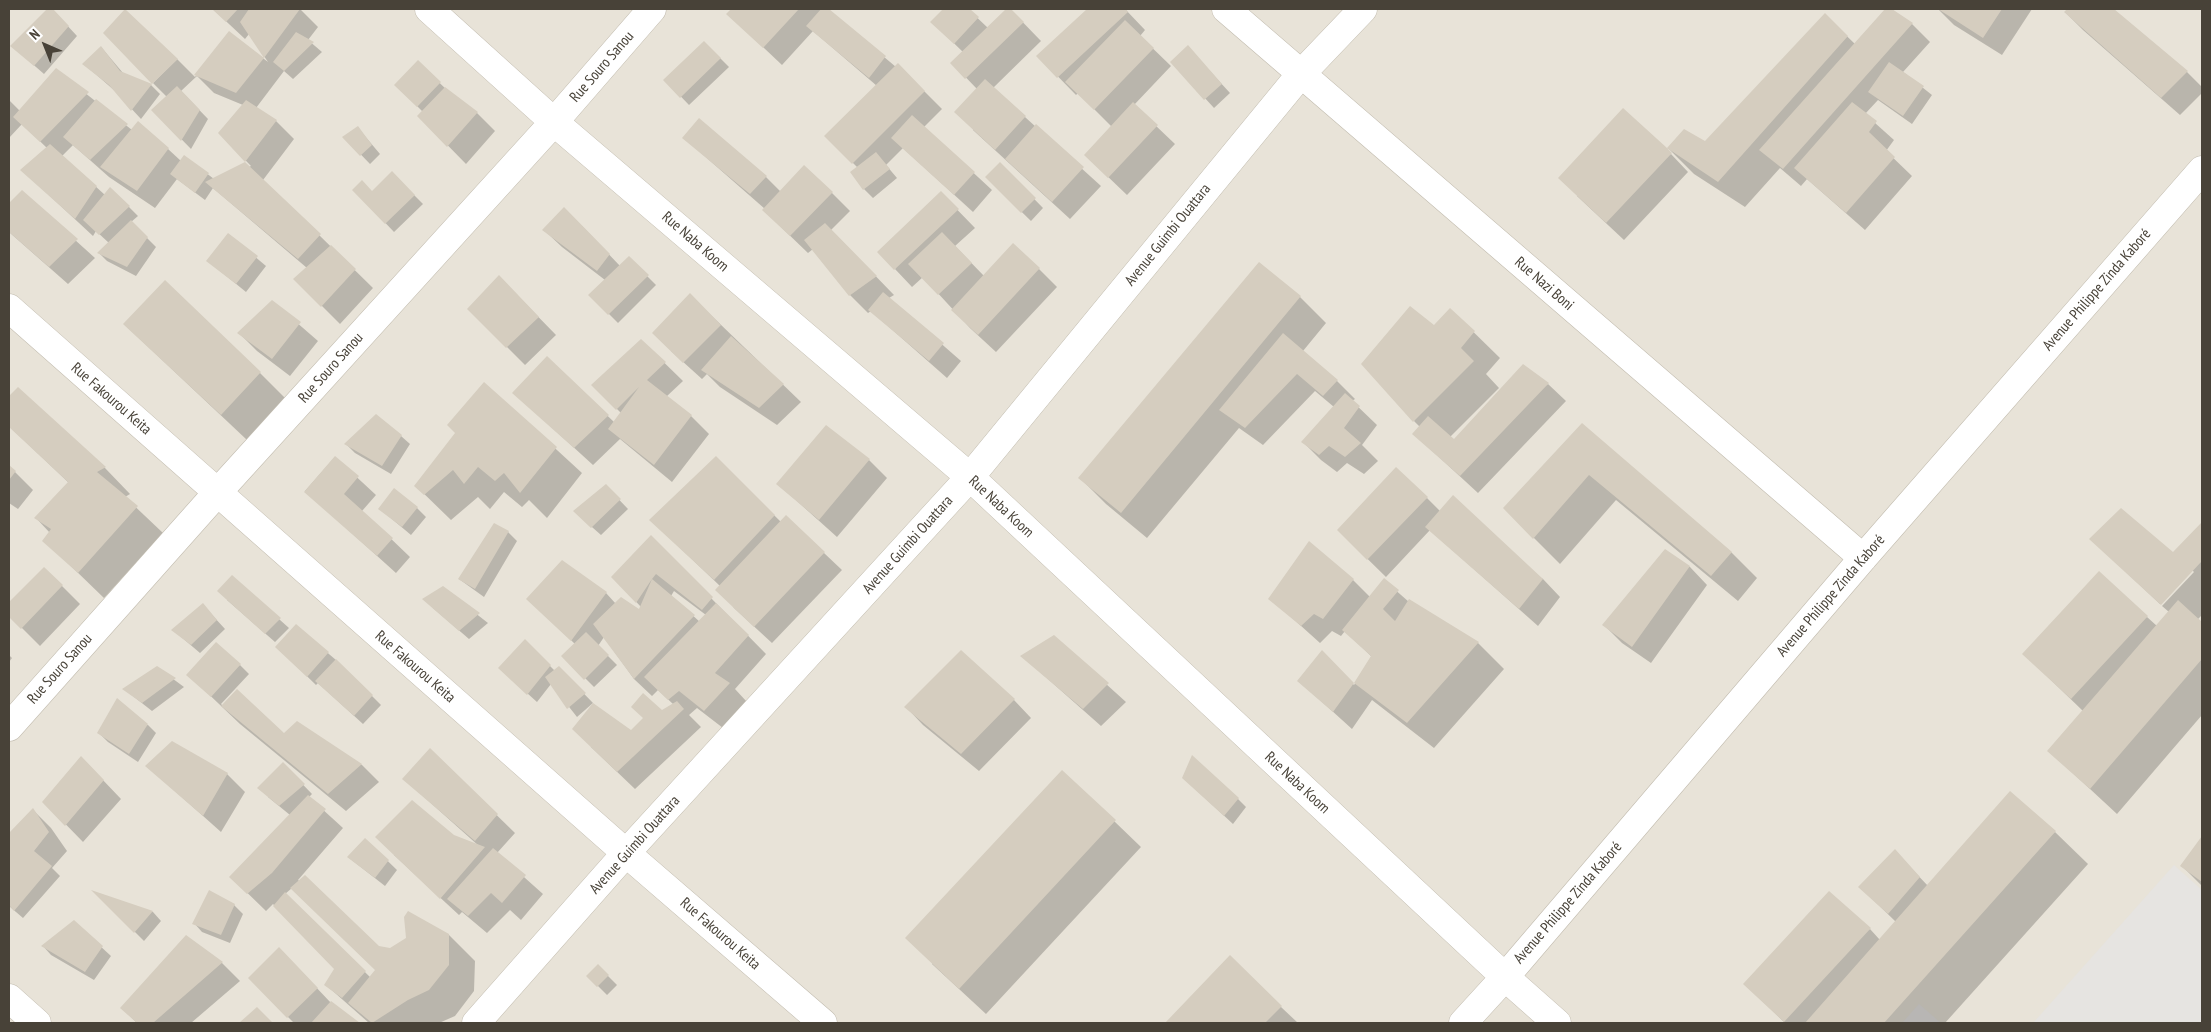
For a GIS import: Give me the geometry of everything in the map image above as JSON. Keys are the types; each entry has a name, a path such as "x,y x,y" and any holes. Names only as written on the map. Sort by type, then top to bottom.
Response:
{"street":[{"name":"Rue Naba Koom","path":"429,9 554,122 970,477 1505,977 1558,1023"},
{"name":"Rue Souro Sanou","path":"9,727 217,492 554,122 652,9"},
{"name":"Rue Nazi Boni","path":"1226,9 1300,75 1863,558"},
{"name":"Avenue Guimbi Ouattara","path":"476,1023 626,854 970,477 1300,75 1363,9"},
{"name":"Avenue Philippe Zinda Kaboré","path":"1462,1023 1505,977 1863,558 2202,170"},
{"name":"Rue Fakourou Keita","path":"9,308 626,854 823,1023"},
{"path":"9,998 37,1023"}],"shaded area":[{"path":"9,9 2202,9 2202,1023 9,1023"},
{"path":"2174,865 2202,890 2202,1023 2033,1023"},
{"path":"1919,1004 1941,1023 1902,1023"}],"building":[{"path":"47,9 53,9 69,26 34,66 10,46"},
{"path":"125,9 178,59 152,84 103,33"},
{"path":"212,9 238,9 226,22"},
{"path":"249,9 300,9 264,58 240,22"},
{"path":"731,9 799,9 763,48 726,14"},
{"path":"821,9 829,9 886,56 869,78 806,26"},
{"path":"943,9 970,9 979,17 954,44 930,22"},
{"path":"1006,9 1011,9 1024,22 965,79 950,63"},
{"path":"1087,9 1126,9 1128,12 1057,78 1036,56"},
{"path":"1885,9 1892,9 1913,23 1783,169 1759,150"},
{"path":"1938,9 2002,9 1983,38"},
{"path":"2067,9 2114,9 2188,71 2161,98 2064,12"},
{"path":"1825,13 1848,36 1718,182 1667,148 1684,129 1705,141"},
{"path":"1125,20 1154,48 1094,110 1065,82"},
{"path":"229,31 264,58 236,93 194,75"},
{"path":"296,32 314,42 284,71 273,62"},
{"path":"704,41 721,58 680,98 663,80"},
{"path":"1188,45 1222,84 1204,100 1170,62"},
{"path":"101,46 120,71 152,84 131,111 109,85 82,64"},
{"path":"418,60 441,82 417,107 394,85"},
{"path":"1889,62 1924,86 1903,116 1868,92"},
{"path":"898,63 925,91 852,164 824,136"},
{"path":"56,68 89,92 40,142 13,117"},
{"path":"985,79 1026,116 995,150 954,112"},
{"path":"177,86 200,110 181,141 151,110"},
{"path":"445,87 478,112 447,147 417,116"},
{"path":"96,99 128,124 90,160 63,137"},
{"path":"246,100 277,120 245,162 218,133"},
{"path":"1133,102 1158,125 1108,178 1084,155"},
{"path":"1852,102 1877,121 1869,132 1895,157 1846,213 1794,168"},
{"path":"1623,108 1672,153 1606,223 1558,178"},
{"path":"912,115 975,172 954,195 891,138"},
{"path":"699,118 767,176 750,194 682,138"},
{"path":"138,121 169,148 137,191 100,167"},
{"path":"1036,124 1084,167 1052,202 1005,159"},
{"path":"358,126 372,145 360,156 342,137"},
{"path":"50,144 97,186 75,219 20,170"},
{"path":"876,152 890,169 863,190 850,172"},
{"path":"184,155 209,173 195,193 170,174"},
{"path":"245,162 321,234 298,259 205,182"},
{"path":"1000,162 1036,198 1021,213 985,177"},
{"path":"804,165 833,192 790,236 762,210"},
{"path":"392,171 415,195 385,224 352,190 362,180 372,191"},
{"path":"110,187 130,206 99,235 83,220"},
{"path":"22,190 78,239 49,267 9,232 9,203"},
{"path":"941,191 959,209 894,270 877,252"},
{"path":"564,207 610,254 597,271 542,230"},
{"path":"131,220 148,237 127,267 97,253"},
{"path":"825,223 877,276 849,296 804,240"},
{"path":"942,232 972,263 938,295 908,264"},
{"path":"228,233 258,256 236,284 206,261"},
{"path":"1013,243 1040,268 978,335 951,310"},
{"path":"331,245 356,269 321,307 293,279"},
{"path":"629,256 649,275 608,315 588,295"},
{"path":"1259,262 1301,296 1121,513 1078,478"},
{"path":"499,275 539,317 506,348 467,309"},
{"path":"165,280 261,372 221,415 123,324"},
{"path":"883,292 944,343 929,361 868,310"},
{"path":"690,293 721,325 683,363 652,333"},
{"path":"272,300 301,322 272,359 237,333"},
{"path":"1410,306 1434,325 1450,308 1475,331 1461,348 1474,361 1413,422 1361,364"},
{"path":"1283,333 1338,380 1323,396 1297,374 1245,428 1219,410"},
{"path":"731,336 784,384 759,408 701,370"},
{"path":"641,339 666,362 647,380 692,415 654,465 608,429 639,387 616,410 591,385"},
{"path":"547,356 609,415 574,448 512,393"},
{"path":"1523,364 1549,383 1460,476 1412,434 1428,416 1454,439"},
{"path":"484,382 557,447 520,493 504,473 495,481 478,467 464,484 453,470 424,495 414,486 455,433 447,425"},
{"path":"18,387 106,467 97,472 138,506 78,573 42,541 51,529 34,518 68,482 9,427 9,396"},
{"path":"1345,393 1360,406 1344,428 1361,443 1345,457 1329,446 1319,455 1301,442"},
{"path":"376,414 402,435 382,466 344,444"},
{"path":"1582,423 1732,552 1711,576 1589,475 1533,539 1503,508"},
{"path":"826,425 870,459 819,520 776,484"},
{"path":"335,456 359,476 344,494 393,538 377,556 304,492"},
{"path":"716,456 775,515 714,580 649,520"},
{"path":"9,465 16,471 9,480"},
{"path":"1396,467 1428,497 1367,560 1337,530"},
{"path":"606,484 621,499 591,528 573,511"},
{"path":"394,488 418,507 402,527 378,509"},
{"path":"1453,495 1543,579 1519,609 1425,527"},
{"path":"2121,508 2173,552 2202,522 2202,561 2161,605 2089,539"},
{"path":"786,515 825,552 754,627 715,590"},
{"path":"494,523 509,531 475,589 458,579"},
{"path":"651,535 713,597 702,610 656,574 636,603 611,577"},
{"path":"1309,541 1354,579 1323,619 1314,614 1301,626 1268,599"},
{"path":"1665,549 1690,566 1632,647 1602,625"},
{"path":"562,560 607,592 571,641 526,599"},
{"path":"44,567 63,585 21,629 9,617 9,602"},
{"path":"2099,571 2148,616 2071,699 2022,654"},
{"path":"232,575 281,618 265,634 217,591"},
{"path":"1384,578 1399,590 1383,609 1395,621 1409,599 1479,642 1407,723 1354,683 1371,656 1342,630"},
{"path":"652,579 695,615 634,679 593,624 621,597 639,609"},
{"path":"443,586 480,613 459,631 422,599"},
{"path":"2178,600 2202,622 2202,659 2090,789 2047,751"},
{"path":"203,603 217,620 191,645 171,630"},
{"path":"716,603 749,635 715,673 730,683 704,711 679,691 668,700 644,677"},
{"path":"296,624 329,652 307,677 275,647"},
{"path":"586,632 609,655 584,680 561,656"},
{"path":"1054,635 1109,683 1083,709 1020,656"},
{"path":"525,639 551,665 527,695 498,668"},
{"path":"216,642 241,664 211,697 186,675"},
{"path":"961,650 1015,699 961,754 904,707"},
{"path":"1322,650 1354,683 1333,712 1297,681"},
{"path":"336,659 373,695 354,716 315,681"},
{"path":"157,666 176,678 142,703 122,689"},
{"path":"559,666 586,693 567,709 545,677"},
{"path":"237,689 284,733 297,721 362,764 328,794 221,706"},
{"path":"643,693 662,710 677,701 684,709 617,772 572,729 593,703 631,730 643,718 631,707"},
{"path":"117,698 148,724 129,754 97,733"},
{"path":"172,741 228,773 203,816 145,766"},
{"path":"430,748 498,814 475,841 402,779"},
{"path":"1192,755 1239,798 1224,816 1182,778"},
{"path":"81,756 104,780 65,826 42,802"},
{"path":"283,762 305,784 279,806 257,788"},
{"path":"1062,770 1116,820 959,989 905,938"},
{"path":"2010,791 2056,831 1884,1023 1805,1023"},
{"path":"308,795 326,809 272,873 247,894 229,877"},
{"path":"412,800 454,835 485,847 440,899 375,837"},
{"path":"33,808 49,832 34,851 52,866 14,911 9,905 9,833"},
{"path":"2202,836 2202,882 2180,866"},
{"path":"365,838 389,860 375,878 347,857"},
{"path":"493,848 526,875 502,903 491,893 468,916 447,899"},
{"path":"1895,849 1920,877 1888,914 1858,887"},
{"path":"305,875 379,946 390,948 406,938 404,917 408,911 449,934 449,965 429,990 408,1000 372,1023 348,1003 375,970 290,888"},
{"path":"91,890 153,911 134,933"},
{"path":"209,890 235,904 221,935 192,924"},
{"path":"1829,891 1871,928 1784,1022 1743,984"},
{"path":"285,892 366,971 342,998 324,985 334,969 273,906"},
{"path":"74,920 103,946 85,972 41,946"},
{"path":"186,935 223,962 153,1023 137,1023 120,1008"},
{"path":"279,947 318,988 287,1018 248,978"},
{"path":"1230,955 1282,1006 1265,1023 1165,1023"},
{"path":"598,964 609,975 597,987 586,976"},
{"path":"331,1001 360,1023 311,1023"},
{"path":"257,1007 273,1023 239,1023"}]}
